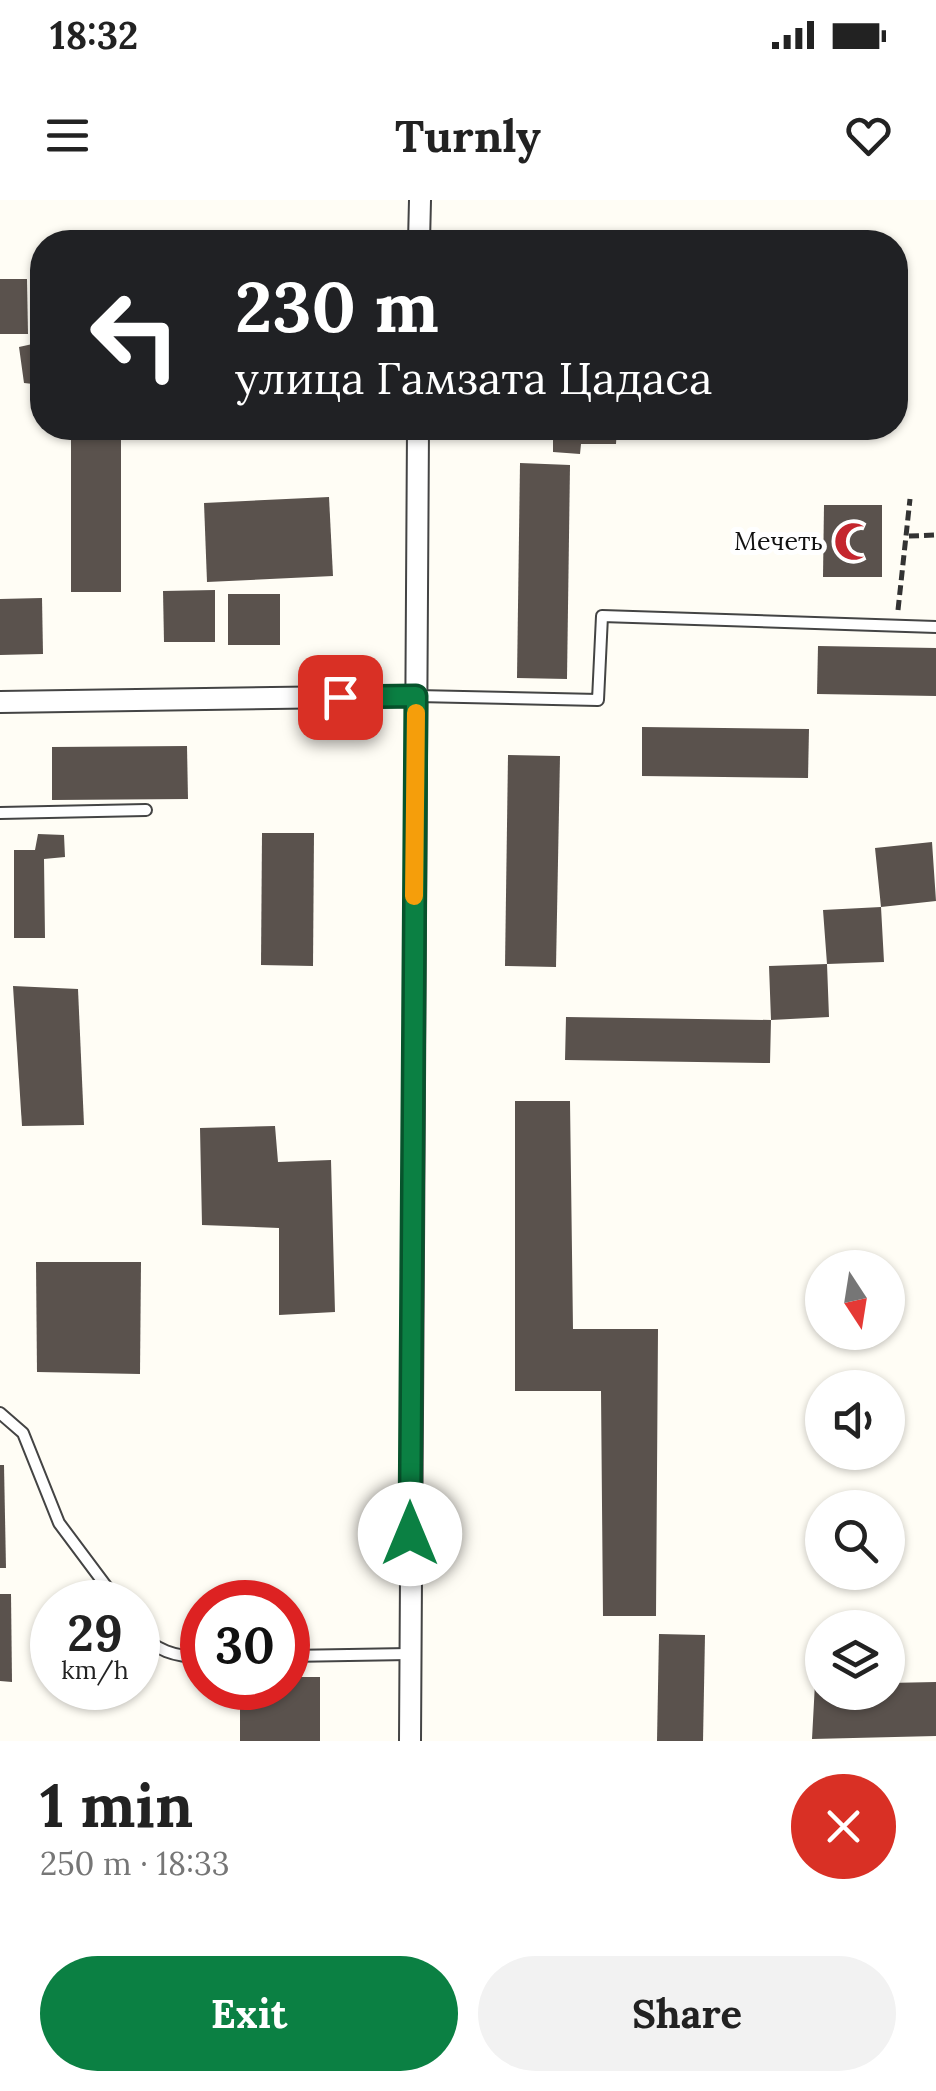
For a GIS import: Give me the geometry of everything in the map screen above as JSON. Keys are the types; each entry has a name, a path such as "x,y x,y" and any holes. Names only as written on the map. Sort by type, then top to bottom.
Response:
{"street":[{"path":"419,230 420,200"},
{"path":"410,1741 418,440"},
{"path":"0,702 416,696"}],"lane":[{"path":"416,696 598,700 602,616 936,627"},
{"path":"0,813 146,810"},
{"path":"0,1413 23,1433 59,1523 102,1580"},
{"path":"310,1656 409,1654"}],"path":[{"path":"896,626 909,536 910,498"},
{"path":"909,536 936,535"}],"building":[{"path":"0,279 27,279 28,334 0,334"},
{"path":"30,345 30,384 24,383 19,347"},
{"path":"71,440 121,440 121,592 71,592"},
{"path":"553,440 616,440 616,444 581,444 580,454 553,452"},
{"path":"520,463 570,465 567,679 517,678"},
{"path":"329,497 333,576 207,582 204,503"},
{"name":"Мечеть","path":"824,505 882,505 882,577 823,577"},
{"path":"215,590 215,642 164,642 163,591"},
{"path":"228,594 280,594 280,645 228,645"},
{"path":"42,598 43,654 0,655 0,599"},
{"path":"818,646 936,648 936,696 817,694"},
{"path":"642,727 809,729 808,778 642,776"},
{"path":"187,746 188,799 52,800 52,747"},
{"path":"508,755 560,756 556,967 505,966"},
{"path":"262,833 314,833 313,966 261,965"},
{"path":"38,834 64,835 65,857 44,859 45,938 14,938 14,850 35,850"},
{"path":"932,842 936,901 881,907 875,848"},
{"path":"881,907 884,962 827,964 823,910"},
{"path":"827,964 829,1017 771,1020 769,966"},
{"path":"13,986 78,989 84,1125 22,1126"},
{"path":"566,1017 771,1020 770,1063 565,1060"},
{"path":"515,1101 570,1101 573,1329 658,1329 656,1616 603,1616 601,1391 515,1391"},
{"path":"275,1126 278,1162 331,1160 335,1312 279,1315 279,1228 202,1225 200,1128"},
{"path":"36,1262 141,1262 140,1374 37,1372"},
{"path":"0,1465 4,1465 6,1568 0,1568"},
{"path":"0,1594 11,1594 12,1682 0,1681"},
{"path":"659,1634 705,1635 703,1741 657,1741"},
{"path":"310,1677 320,1677 320,1741 240,1741 240,1710 310,1710"},
{"path":"936,1682 936,1736 812,1739 814,1710 905,1710 905,1683"}],"slow traffic":[{"path":"414,896 416,713"}],"place":[{"name":"Мечеть","path":"853,541"}],"route":[{"path":"340,697 416,696 410,1534"}]}
